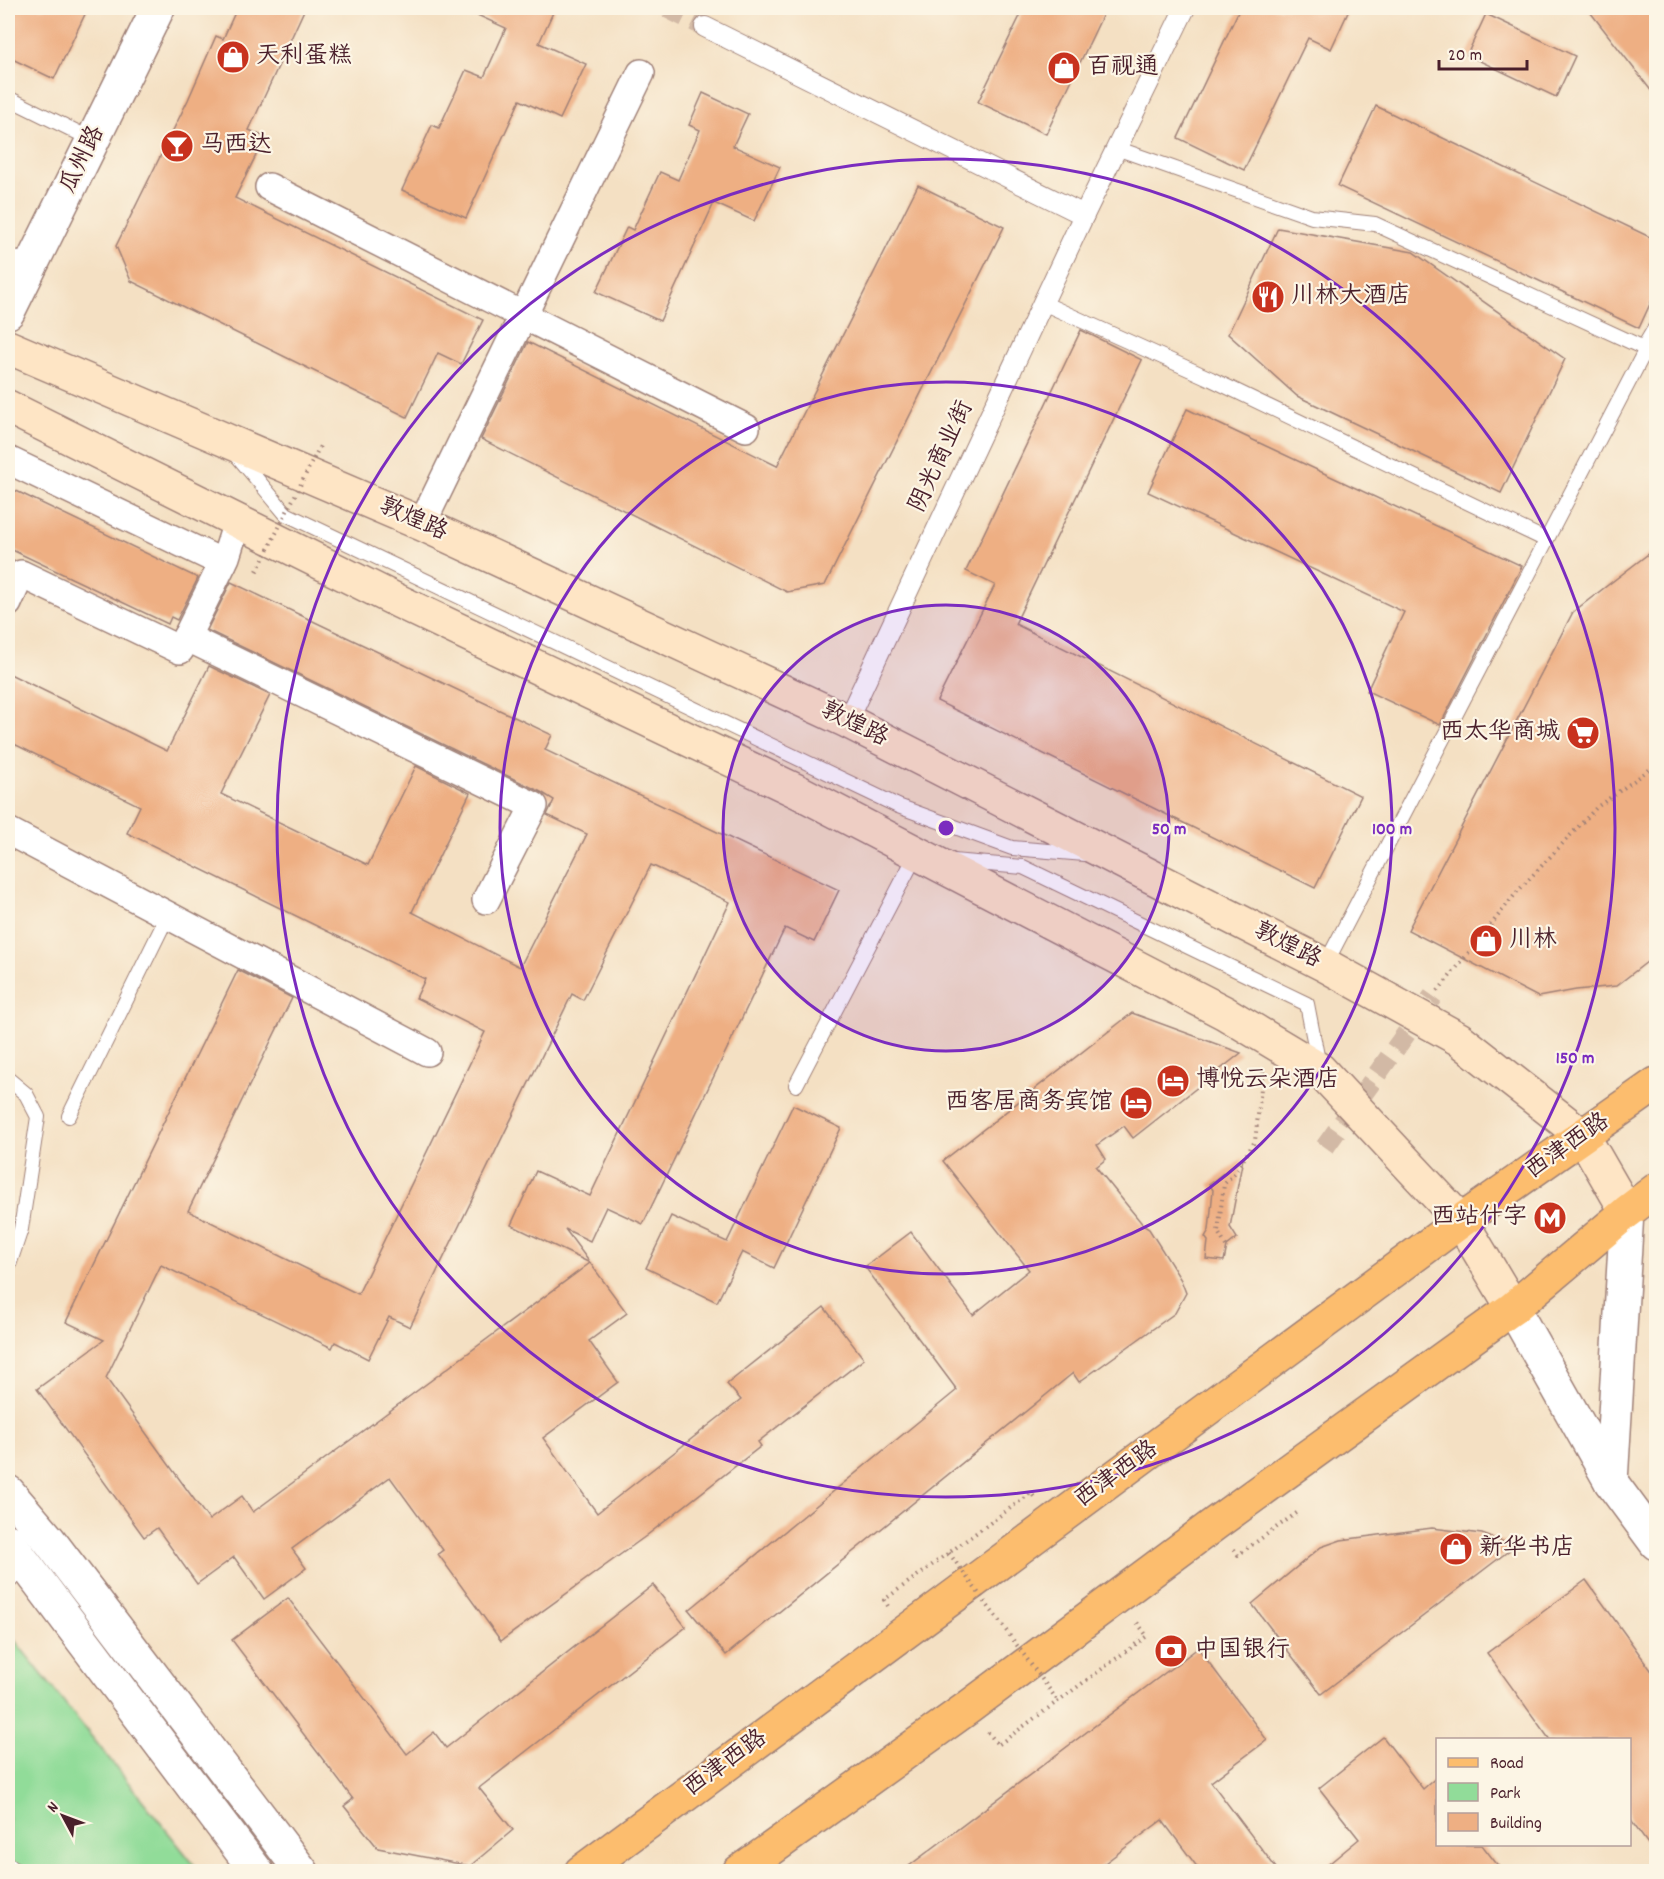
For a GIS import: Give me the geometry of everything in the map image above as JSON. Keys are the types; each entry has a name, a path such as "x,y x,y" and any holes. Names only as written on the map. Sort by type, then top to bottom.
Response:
{"main road":[{"name":"敦煌路","path":"8,347 422,524 847,721 1326,965 1459,1039 1583,1136 1627,1212"},
{"path":"8,408 237,522 799,792 1225,1013 1320,1070 1461,1221 1513,1308"},
{"name":"西津西路","path":"581,1872 1461,1221 1656,1084"},
{"path":"739,1872 969,1707 1216,1523 1513,1308 1656,1190"}],"street":[{"name":"瓜州路","path":"8,312 18,267 93,140 158,8"},
{"name":"阴光商业街","path":"847,721 1084,215 1185,8"},
{"path":"705,27 1084,215"},
{"path":"422,524 641,73"},
{"path":"269,187 746,428"},
{"path":"8,460 223,563"},
{"path":"8,603 21,574 180,650 223,563 237,522"},
{"path":"186,637 534,806 486,900"},
{"path":"8,831 427,1052"},
{"path":"1611,1482 1627,1212"},
{"path":"1513,1308 1611,1482 1656,1543"},
{"path":"8,1492 49,1539 302,1872"},
{"path":"12,1556 257,1872"},
{"path":"8,1868 13,1872"}],"lane":[{"path":"8,98 93,140"},
{"path":"1116,148 1312,218 1375,224 1651,340 1326,965"},
{"path":"1043,303 1210,379 1546,540"},
{"path":"223,439 285,514 897,806 1012,848 1111,856"},
{"path":"796,1085 922,856 1023,867 1307,1004 1320,1070"},
{"path":"69,1116 168,915"},
{"path":"8,1079 26,1095 38,1117 21,1229 8,1268"}],"path":[{"path":"257,571 321,444"},
{"path":"1433,996 1517,892 1597,807 1656,765"},
{"path":"1226,1246 1218,1232 1224,1184 1235,1173 1255,1141 1267,1039"},
{"path":"884,1600 1031,1493"},
{"path":"1238,1555 1298,1512"},
{"path":"949,1553 1058,1701"},
{"path":"998,1745 1147,1636"}],"green space":[{"path":"8,1632 199,1871 8,1871"}],"building":[{"path":"16,8 88,8 54,79 8,57 8,26"},
{"path":"237,8 305,8 249,130 265,137 235,198 483,320 461,364 438,353 407,417 131,281 116,246 188,100 216,36 223,39"},
{"path":"462,8 555,8 539,43 586,64 560,119 520,100 466,218 402,190 432,125 439,128 466,70 484,77 506,28"},
{"path":"1024,8 1106,8 1046,134 978,102"},
{"path":"1240,8 1350,8 1331,49 1308,38 1244,170 1178,138"},
{"path":"1587,8 1656,8 1656,97"},
{"path":"1486,14 1575,56 1556,97 1467,55"},
{"path":"703,93 748,114 733,146 780,167 754,221 714,203 660,321 596,292 627,227 633,230 660,172 678,180 700,130 689,125"},
{"path":"1376,106 1656,240 1656,291 1639,328 1338,186"},
{"path":"918,185 1004,227 825,585 787,592 481,439 528,342 777,466"},
{"path":"1278,228 1413,252 1565,359 1501,493 1297,396 1228,334"},
{"path":"1081,330 1142,360 1015,624 1361,796 1315,888 937,701 995,585 966,571"},
{"path":"1187,409 1522,566 1440,725 1367,691 1404,612 1148,492"},
{"path":"8,487 198,578 177,620 171,617 168,624 8,548"},
{"name":"西太华商城","path":"1656,548 1656,955 1616,986 1538,997 1408,930 1573,612"},
{"path":"231,582 552,735 545,750 839,890 814,942 785,928 643,1224 606,1207 590,1241 565,1229 627,1313 589,1341 618,1382 543,1438 597,1513 741,1400 727,1384 824,1307 864,1359 758,1442 761,1446 646,1536 501,1641 438,1554 443,1550 390,1477 292,1549 306,1568 264,1599 234,1557 197,1584 157,1528 144,1537 37,1389 104,1340 66,1322 238,970 292,998 188,1211 358,1294 485,1032 416,998 425,979 127,833 140,806 8,741 8,673 167,751 209,666 270,695 221,794 368,865 416,766 470,793 412,912 520,967 587,834 547,815 554,800 541,792 207,630","holes":["651,865 730,902 590,1196 536,1171 511,1225 590,1263 253,1512 242,1496 209,1520 106,1378 161,1265 332,1348 335,1342 368,1359 389,1317 410,1327 572,994 583,1000"]},
{"path":"1132,1013 1241,1053 1133,1138 1124,1126 1097,1145 1106,1159 1096,1167 1144,1226 1149,1229 1181,1280 1186,1293 1175,1313 1079,1382 1073,1373 726,1655 689,1610 957,1390 865,1267 911,1232 973,1315 1029,1270 943,1161"},
{"path":"793,1105 841,1128 774,1268 742,1252 717,1302 646,1268 671,1216 727,1242"},
{"path":"1243,1158 1230,1227 1237,1238 1227,1246 1224,1261 1206,1259 1208,1241 1205,1237 1209,1230 1213,1190 1209,1184"},
{"path":"1432,1528 1482,1534 1515,1546 1321,1694 1252,1604 1321,1547 1341,1540"},
{"path":"1586,1580 1656,1677 1656,1855 1631,1821 1631,1738 1549,1738 1487,1653"},
{"path":"653,1585 686,1627 479,1788 513,1830 470,1866 378,1848 344,1806 353,1799 232,1640 288,1598 407,1754 434,1732 446,1748"},
{"path":"1198,1648 1267,1740 1211,1782 1279,1872 1201,1872 1162,1820 1093,1872 901,1872"},
{"path":"1383,1737 1423,1789 1436,1778 1436,1846 1483,1846 1503,1872 1319,1872 1359,1839 1319,1788"}],"tunnel":[{"path":"667,8 705,27"},
{"path":"1325,1147 1433,996"}],"place":[{"name":"天利蛋糕","path":"233,57"},
{"name":"百视通","path":"1064,68"},
{"name":"马西达","path":"177,146"},
{"name":"川林大酒店","path":"1268,297"},
{"name":"西太华商城","path":"1583,733"},
{"name":"川林","path":"1486,941"},
{"name":"博悦云朵酒店","path":"1173,1081"},
{"name":"西客居商务宾馆","path":"1136,1103"},
{"name":"西站什字","path":"1550,1218"},
{"name":"新华书店","path":"1456,1549"},
{"name":"中国银行","path":"1171,1651"}]}
